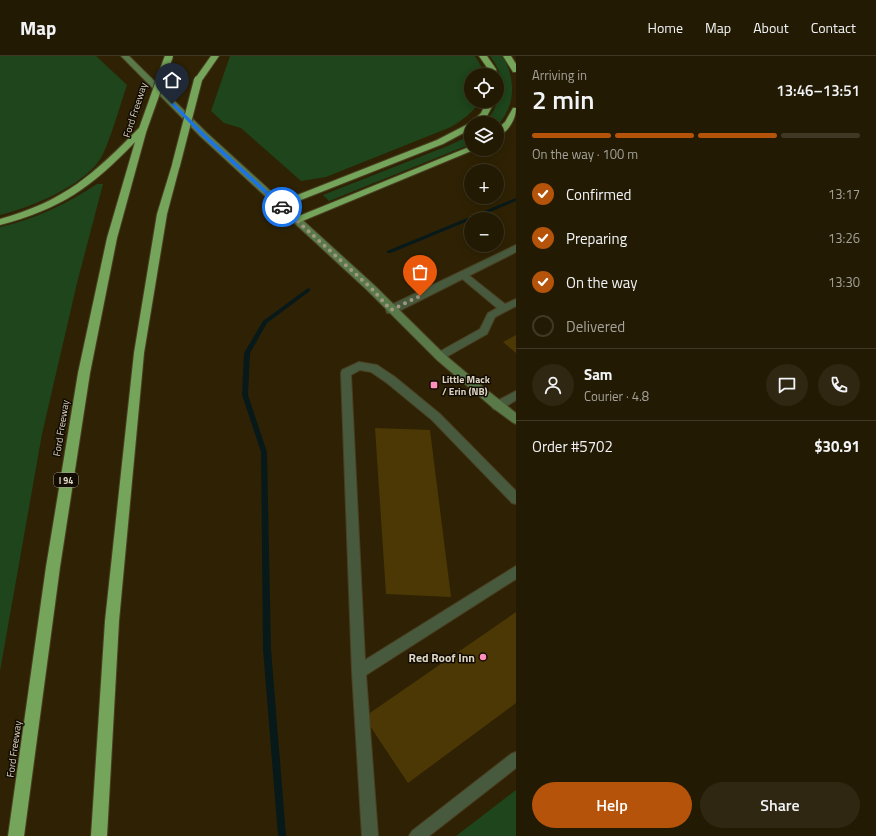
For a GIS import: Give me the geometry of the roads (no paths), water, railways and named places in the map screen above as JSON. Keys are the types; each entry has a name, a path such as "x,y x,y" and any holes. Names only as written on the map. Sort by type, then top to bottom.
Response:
{"highway":[{"name":"Ford Freeway","path":"16,836 53,566 84,374 112,238 143,129 169,56"},
{"path":"99,836 112,621 139,353 149,284 162,214 198,80 206,56"},
{"path":"198,80 215,56"},
{"path":"483,56 491,68"},
{"path":"507,56 516,70"},
{"path":"504,127 516,110"},
{"path":"0,222 35,212 76,191 106,167 143,129"},
{"path":"280,206 440,142 464,130"},
{"path":"297,220 464,152"}],"main road":[{"path":"125,56 204,135 371,288 391,310 497,406 516,419"}],"street":[{"path":"391,310 516,248"}],"lane":[{"path":"463,275 504,308"},
{"path":"441,356 484,331 491,315 515,303"},
{"path":"370,836 359,672 346,373 359,366 373,368 391,380 436,417 516,499"},
{"path":"497,406 516,395"},
{"path":"359,672 516,572"},
{"path":"417,836 516,759"}],"waterway":[{"path":"389,252 516,199"},
{"path":"282,836 267,649 264,452 245,395 247,353 265,322 308,290"}],"place":[{"name":"Little Mack / Erin (NB)","path":"434,385"},
{"name":"Red Roof Inn","path":"483,657"}]}
